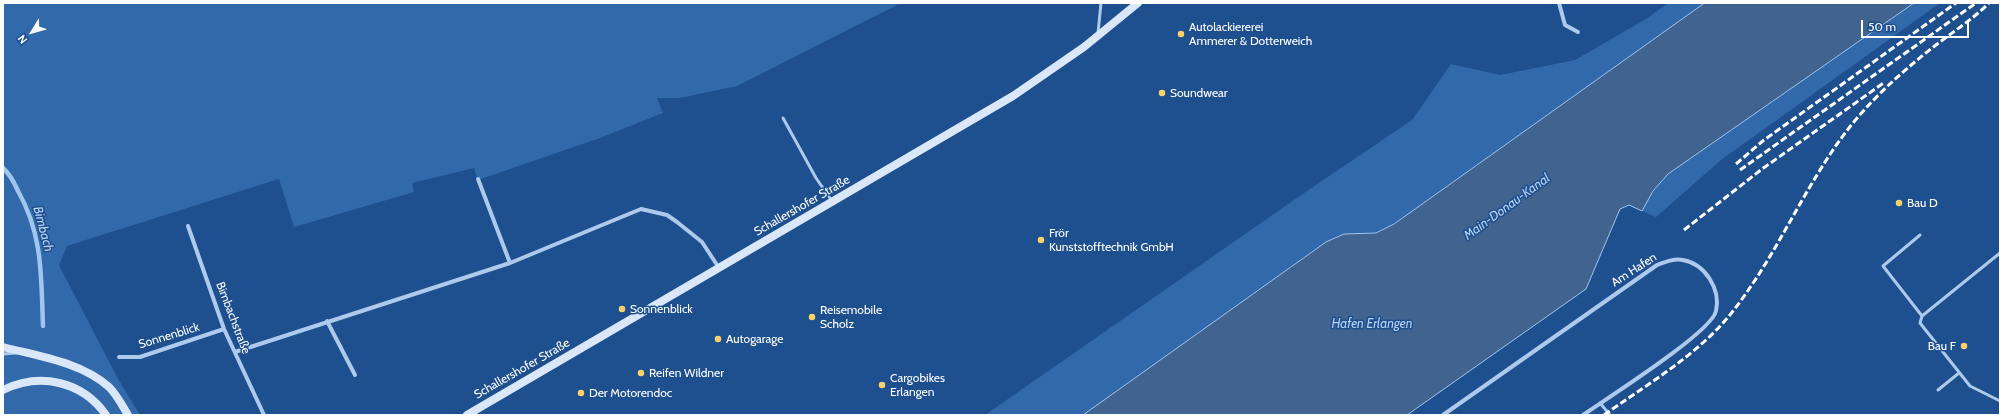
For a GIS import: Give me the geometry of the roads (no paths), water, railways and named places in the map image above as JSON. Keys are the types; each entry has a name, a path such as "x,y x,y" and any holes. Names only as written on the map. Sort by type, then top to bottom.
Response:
{"street":[{"name":"Schallershofer Straße","path":"467,415 1013,96 1097,37 1138,3"},
{"path":"1559,3 1564,25 1578,32"},
{"path":"478,179 510,263"},
{"path":"235,352 510,263 641,209 667,215 678,222 702,242 719,268"},
{"name":"Bimbachstraße","path":"188,226 224,329 264,415"},
{"name":"Am Hafen","path":"1443,415 1657,265 1672,260 1683,260 1696,265 1711,279 1715,289 1716,312 1711,321 1686,343 1583,415"},
{"path":"327,321 355,375"},
{"name":"Sonnenblick","path":"119,357 140,357 224,329"},
{"path":"3,347 66,364 95,377 109,387 128,415"},
{"path":"3,390 25,381 54,381 84,393 100,406 106,415"}],"lane":[{"path":"1097,37 1101,3"},
{"path":"783,118 816,178 833,202"},
{"path":"1920,236 1883,266 1922,316"},
{"path":"2000,253 1922,316 1920,323 1970,386 2000,401"},
{"path":"3,354 24,352"},
{"path":"1938,390 1959,373"},
{"path":"1600,403 1610,415"}],"water":[{"name":"Hafen Erlangen","path":"1705,3 1914,3 1668,174 1653,191 1642,211 1629,205 1620,209 1586,289 1407,415 1083,415 1326,242 1344,234 1376,233 1394,224"}],"waterway":[{"name":"Bimbach","path":"3,168 12,178 26,207 32,224 41,273 43,326"}],"railway":[{"path":"1736,164 1764,140 1956,3"},
{"path":"1740,170 1976,3"},
{"path":"1604,415 1686,357 1716,330 1729,316 1762,269 1820,170 1853,123 1871,102 1901,74 1989,3"},
{"path":"1684,230 1762,169 1885,82"}],"place":[{"name":"Autolackiererei Ammerer & Dotterweich","path":"1181,34"},
{"name":"Soundwear","path":"1162,93"},
{"name":"Bau D","path":"1899,203"},
{"name":"Frör Kunststofftechnik GmbH","path":"1041,240"},
{"name":"Sonnenblick","path":"622,309"},
{"name":"Reisemobile Scholz","path":"812,317"},
{"name":"Autogarage","path":"718,339"},
{"name":"Bau F","path":"1964,346"},
{"name":"Reifen Wildner","path":"641,373"},
{"name":"Cargobikes Erlangen","path":"882,385"},
{"name":"Der Motorendoc","path":"581,393"}],"water label":[{"name":"Main-Donau-Kanal","path":"1507,207"}]}
